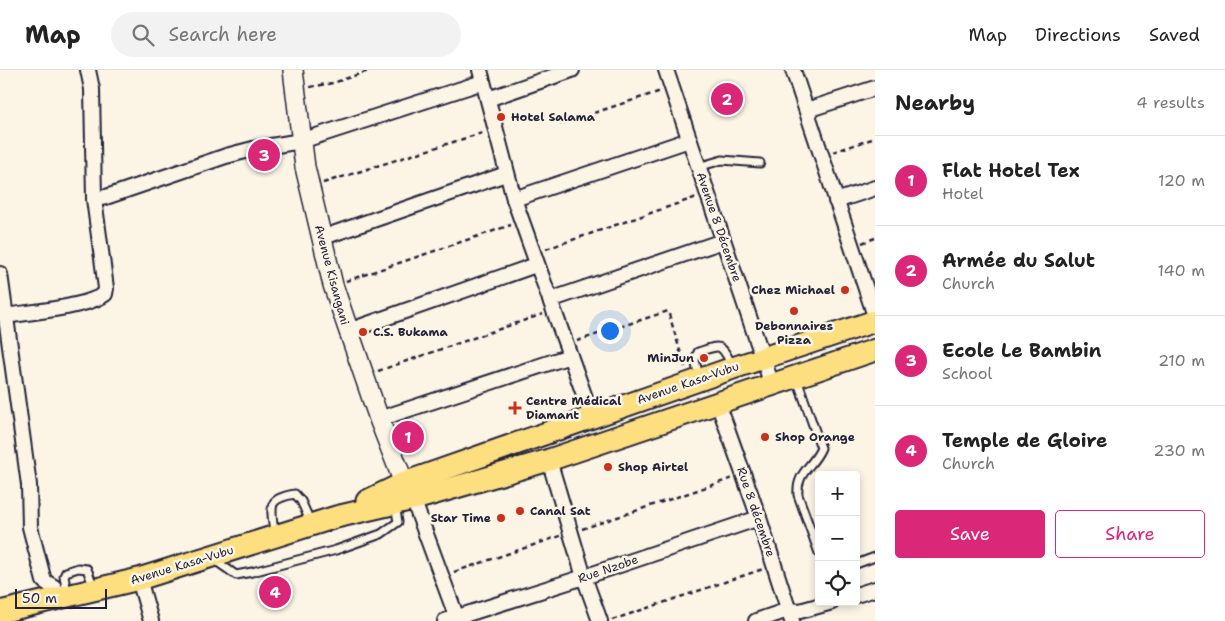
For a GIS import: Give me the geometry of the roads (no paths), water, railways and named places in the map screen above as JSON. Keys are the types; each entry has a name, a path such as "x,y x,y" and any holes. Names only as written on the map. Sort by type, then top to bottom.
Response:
{"main road":[{"name":"Avenue Kasa-Vubu","path":"404,495 592,417 763,357 875,321"},
{"name":"Avenue Kasa-Vubu","path":"0,612 138,580 404,495 549,460 875,350"}],"street":[{"path":"5,316 83,303 104,294 106,288 94,199 92,89 88,70"},
{"name":"Avenue Kisangani","path":"293,70 301,141 321,238 333,285 404,495"},
{"path":"488,98 572,70"},
{"name":"Avenue 8 Décembre","path":"666,70 772,385"},
{"path":"793,70 875,316"},
{"path":"94,199 106,197 240,152 301,141 482,76 506,174 521,221 592,417"},
{"path":"807,110 875,88"},
{"path":"514,199 689,140"},
{"path":"321,238 506,174"},
{"path":"836,201 875,188"},
{"path":"552,305 723,241"},
{"path":"348,331 534,259"},
{"path":"0,274 22,421 29,485 30,527 44,581 54,587 64,597"},
{"path":"379,419 568,350"},
{"name":"Rue 8 décembre","path":"718,403 759,518 790,616"},
{"path":"549,460 584,577 600,621"},
{"path":"404,495 441,576 453,620"},
{"name":"Rue Nzobe","path":"453,620 759,518"},
{"path":"138,580 151,621"},
{"path":"860,594 875,589"},
{"path":"756,621 790,616 800,610 816,606"}],"lane":[{"path":"698,167 730,159 760,163"},
{"path":"796,377 821,448 817,458 800,478 798,487 798,495 815,542"},
{"path":"274,536 272,506 275,500 282,496 295,494 301,501 312,524"},
{"path":"210,558 236,575 336,550 381,534 398,522 404,495"},
{"path":"860,563 875,557"}],"place":[{"name":"Armée du Salut","path":"727,99"},
{"name":"Hotel Salama","path":"501,117"},
{"name":"Ecole Le Bambin","path":"264,155"},
{"name":"Chez Michael","path":"845,290"},
{"name":"Debonnaires Pizza","path":"794,311"},
{"name":"C.S. Bukama","path":"363,332"},
{"name":"MinJun","path":"704,358"},
{"name":"Centre Médical Diamant","path":"515,408"},
{"name":"Flat Hotel Tex","path":"408,437"},
{"name":"Shop Orange","path":"765,437"},
{"name":"Shop Airtel","path":"608,467"},
{"name":"Canal Sat","path":"520,511"},
{"name":"Star Time","path":"501,518"},
{"name":"Temple de Gloire","path":"275,592"}]}
